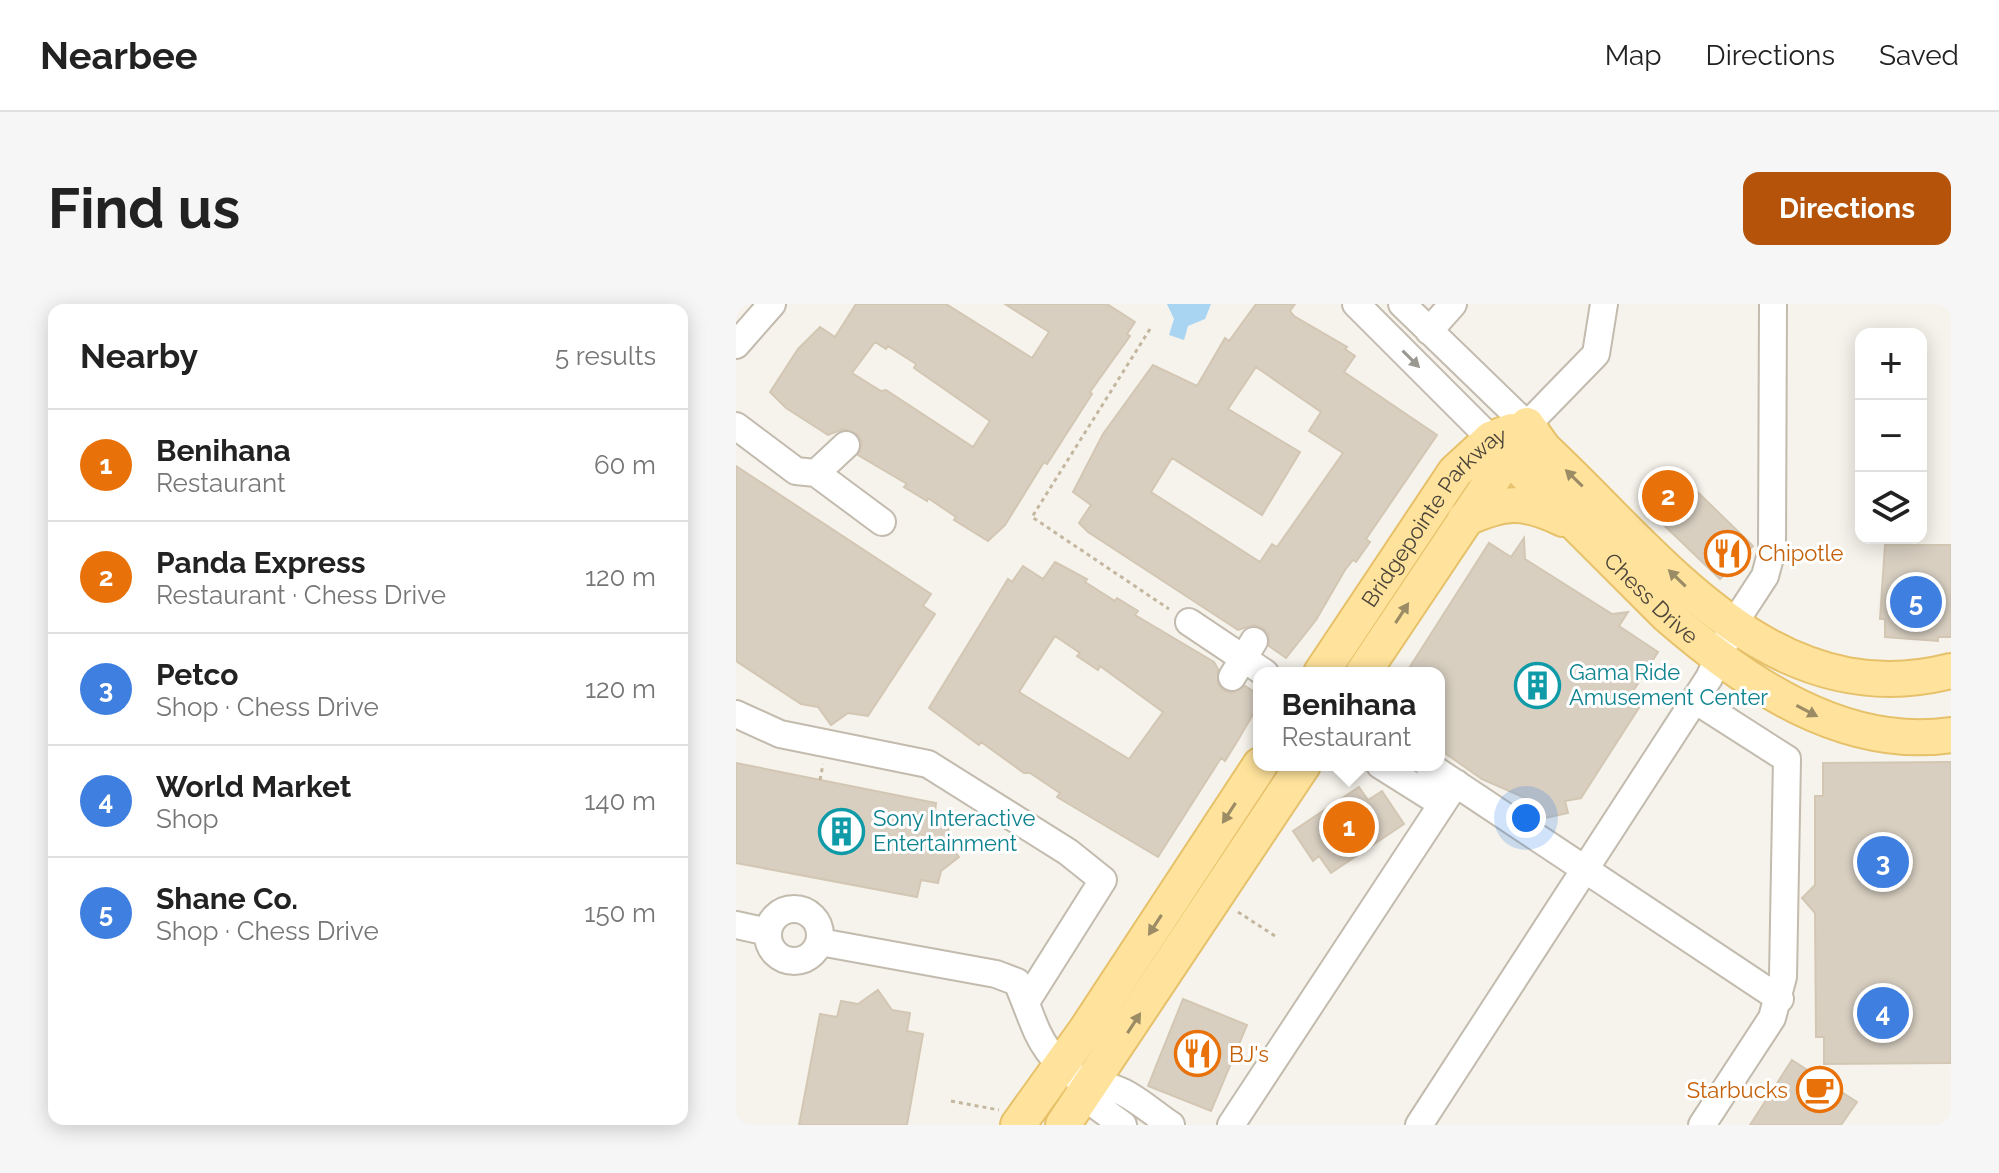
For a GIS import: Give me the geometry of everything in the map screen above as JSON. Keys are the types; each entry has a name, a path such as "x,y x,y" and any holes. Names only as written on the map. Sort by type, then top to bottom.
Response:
{"main road":[{"name":"Bridgepointe Parkway","path":"1325,667 1455,472 1500,449 1527,425"},
{"name":"Chess Drive","path":"1527,425 1544,449 1685,586 1725,640 1806,711 1844,727 1906,738 1951,735"},
{"name":"Bridgepointe Parkway","path":"1367,667 1465,519 1500,449"},
{"name":"Chess Drive","path":"1500,449 1668,616 1725,640 1828,672 1890,680 1951,671"},
{"path":"1465,519 1510,503 1540,508 1576,525"},
{"path":"1010,1118 1061,1067 1256,771"},
{"path":"1063,1125 1299,771"}],"street":[{"path":"736,345 772,304"},
{"path":"1356,304 1500,449"},
{"path":"1402,304 1527,425 1596,354 1604,304"},
{"path":"1429,331 1453,304"},
{"path":"1419,1125 1709,678 1725,640 1765,576 1772,550 1773,304"},
{"path":"736,426 796,471 816,473 882,522"},
{"path":"816,473 841,454 846,445"},
{"path":"1189,622 1248,662"},
{"path":"1695,700 1787,759 1784,954 1780,999 1772,1018 1702,1125"},
{"path":"736,714 780,734 928,764 1068,852 1103,880 1026,1002"},
{"path":"1394,771 1449,794 1585,869 1780,999"},
{"path":"1432,771 1449,794"},
{"path":"1231,1125 1449,794"},
{"path":"799,909 818,925 820,942 810,956 794,962 785,960 771,949 768,932 775,917 799,909"},
{"path":"736,925 768,932"},
{"path":"820,942 996,974 1017,982 1040,1043 1061,1067 1090,1087 1094,1104 1123,1125"},
{"path":"1090,1087 1115,1088 1171,1125"}],"path":[{"path":"1150,329 1032,517 1189,622"},
{"path":"1215,898 1275,936"},
{"path":"951,1101 1010,1118"}],"water":[{"path":"1167,304 1211,304 1205,319 1188,326 1184,340 1169,335 1174,319"}],"building":[{"path":"856,304 946,304 1032,358 1049,332 1005,304 1107,304 1135,322 1127,334 1130,336 1090,392 1092,394 1047,464 1044,462 1005,525 988,541 954,520 956,517 928,498 927,501 904,487 907,484 858,455 862,442 857,434 843,429 828,435 786,408 770,392 798,349 820,327 835,337","holes":["875,342 886,349 888,346 916,364 914,368 990,421 973,447 886,390 881,391 852,373"]},
{"path":"1256,304 1295,304 1290,311 1294,316 1347,347 1345,349 1355,356 1344,372 1437,435 1366,539 1370,542 1356,562 1353,560 1345,570 1316,620 1286,658 1269,646 1268,634 1263,628 1254,625 1238,630 1088,532 1079,523 1091,505 1073,492 1103,434 1153,365 1197,386 1225,338 1229,341","holes":["1256,367 1321,412 1309,431 1343,453 1277,547 1272,544 1260,562 1151,492 1172,458 1262,515 1300,452 1228,409"]},
{"path":"736,466 931,594 923,606 935,614 868,716 848,713 831,725 818,707 801,704 736,661"},
{"path":"1675,470 1753,546 1720,579 1642,504"},
{"name":"Gama Ride Amusement Center","path":"1524,538 1525,559 1612,614 1628,612 1619,626 1658,652 1630,696 1642,703 1581,798 1565,801 1568,813 1545,818 1543,806 1482,779 1445,753 1445,667 1410,667 1489,543 1511,557"},
{"path":"1885,545 1951,545 1951,637 1938,637 1938,641 1885,637 1885,619 1880,619"},
{"path":"1055,562 1087,579 1085,582 1115,601 1117,598 1138,611 1135,615 1214,662 1218,669 1218,684 1223,690 1232,693 1245,686 1253,691 1253,714 1225,761 1221,758 1158,857 1057,797 1060,793 1030,773 1024,773 981,742 979,745 929,708 1008,579 1012,582 1023,566 1043,579","holes":["1055,636 1080,653 1077,656 1098,670 1100,666 1163,712 1129,759 1019,692"]},
{"path":"1951,762 1951,1063 1824,1064 1824,1037 1816,1037 1815,913 1802,898 1815,885 1815,796 1823,796 1823,763"},
{"name":"Sony Interactive Entertainment","path":"736,763 936,803 934,821 950,822 946,841 959,857 941,871 938,883 921,880 917,897 736,863"},
{"path":"1359,787 1368,800 1382,791 1404,824 1331,873 1319,856 1313,861 1293,831"},
{"path":"878,990 892,1010 910,1013 907,1031 923,1034 907,1125 799,1125 820,1014 837,1017 841,1001 858,1004"},
{"name":"BJ's","path":"1183,999 1247,1025 1211,1111 1148,1086"},
{"path":"1792,1060 1857,1102 1841,1125 1750,1125"}],"place":[{"name":"Panda Express","path":"1668,496"},
{"name":"Chipotle","path":"1727,553"},
{"name":"Shane Co.","path":"1916,602"},
{"name":"Gama Ride Amusement Center","path":"1538,685"},
{"name":"Benihana","path":"1349,827"},
{"name":"Sony Interactive Entertainment","path":"842,831"},
{"name":"Petco","path":"1883,862"},
{"name":"World Market","path":"1883,1013"},
{"name":"BJ's","path":"1198,1054"},
{"name":"Starbucks","path":"1819,1090"}]}
